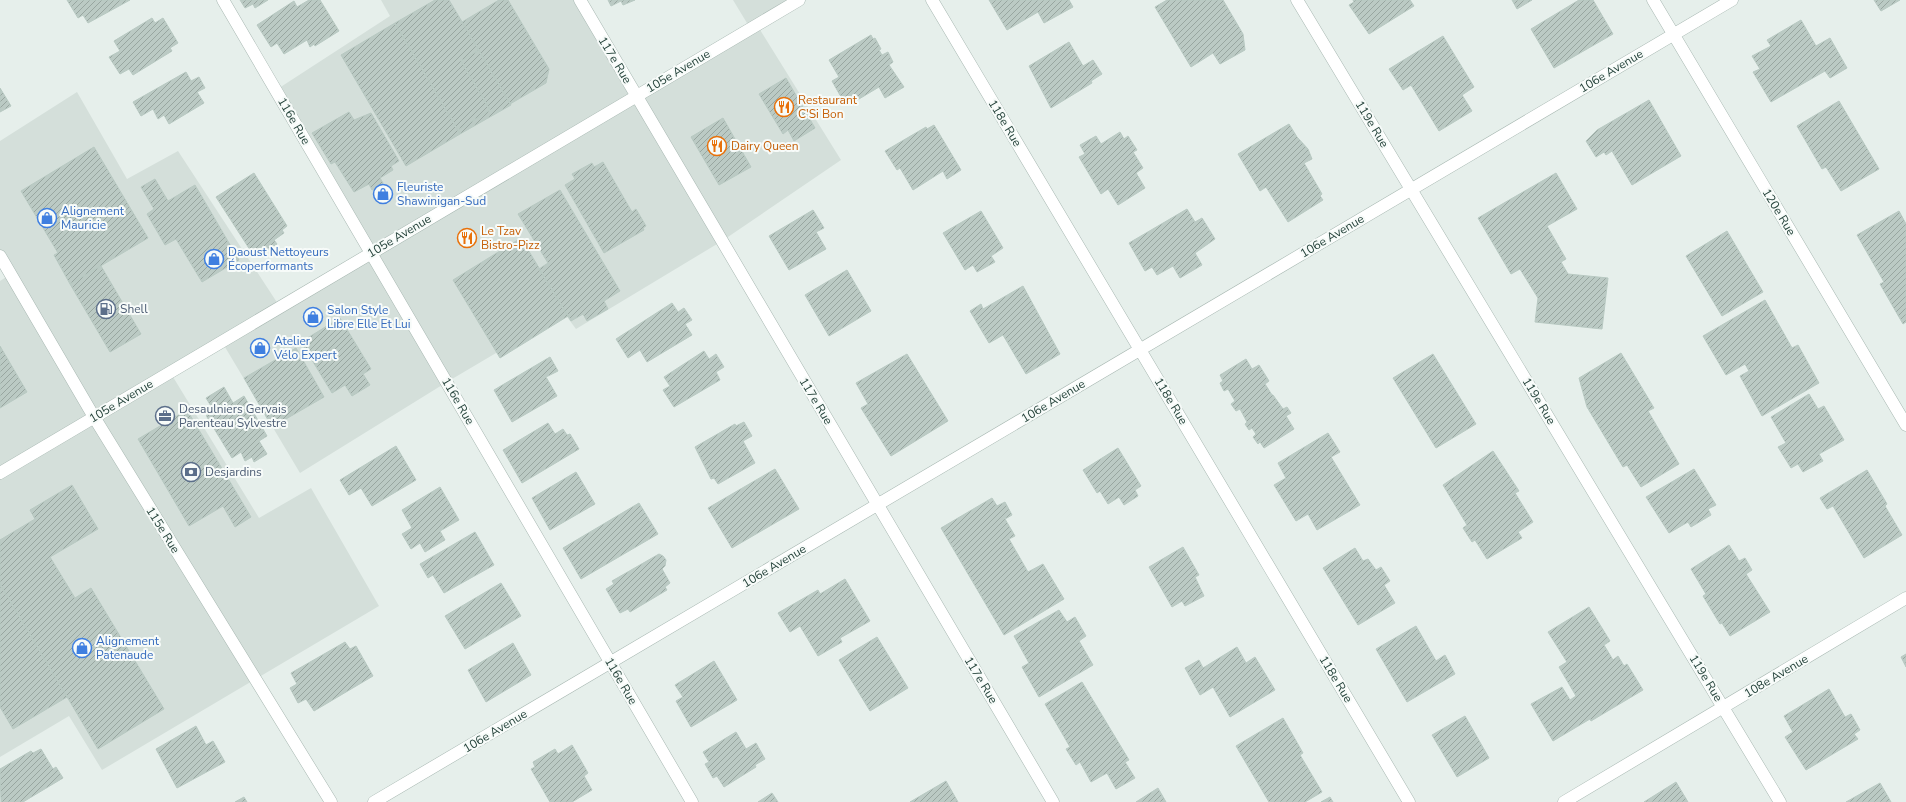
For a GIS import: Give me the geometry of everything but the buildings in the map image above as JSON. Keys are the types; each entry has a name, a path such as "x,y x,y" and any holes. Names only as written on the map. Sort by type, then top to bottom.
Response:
{"street":[{"name":"116e Rue","path":"223,0 692,802"},
{"name":"117e Rue","path":"580,0 1053,802"},
{"name":"105e Avenue","path":"0,473 799,0"},
{"name":"118e Rue","path":"932,0 1409,802"},
{"name":"119e Rue","path":"1297,0 1780,802"},
{"name":"120e Rue","path":"1653,0 1906,425"},
{"name":"106e Avenue","path":"374,802 1732,0"},
{"name":"115e Rue","path":"0,256 94,417 331,802"},
{"name":"108e Avenue","path":"1564,802 1906,598"}],"shaded area":[{"path":"381,0 582,0 636,96 750,28 733,0 799,0 757,25 841,160 722,241 576,329 564,313 447,382 300,473 222,342 170,372 259,518 311,488 379,606 102,770 69,716 0,757 0,281 11,274 0,256 0,141 77,92 127,179 178,151 280,307 372,253 276,90 390,16"}],"place":[{"name":"Restaurant C'Si Bon","path":"784,107"},
{"name":"Dairy Queen","path":"717,146"},
{"name":"Fleuriste Shawinigan-Sud","path":"383,194"},
{"name":"Alignement Mauricie","path":"47,218"},
{"name":"Le Tzav Bistro-Pizz","path":"467,238"},
{"name":"Daoust Nettoyeurs Écoperformants","path":"214,259"},
{"name":"Shell","path":"106,309"},
{"name":"Salon Style Libre Elle Et Lui","path":"313,317"},
{"name":"Atelier Vélo Expert","path":"260,348"},
{"name":"Desaulniers Gervais Parenteau Sylvestre","path":"165,416"},
{"name":"Desjardins","path":"191,472"},
{"name":"Alignement Patenaude","path":"82,648"}]}
